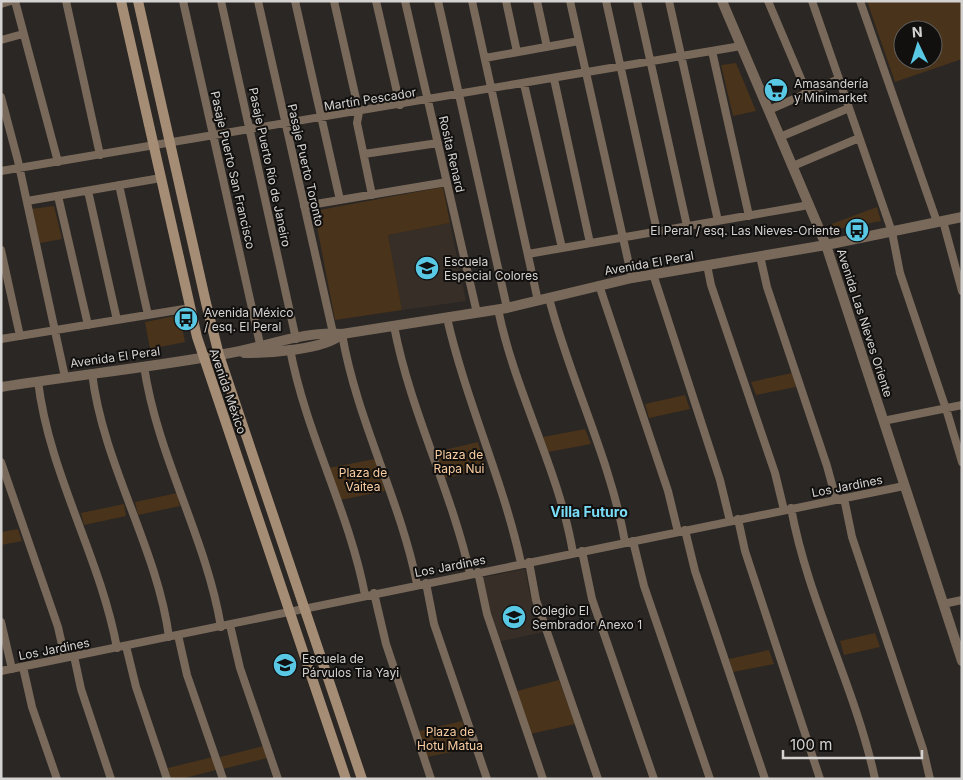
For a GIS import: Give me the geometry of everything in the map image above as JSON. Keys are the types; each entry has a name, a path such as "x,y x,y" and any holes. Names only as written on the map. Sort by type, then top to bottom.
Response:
{"main road":[{"name":"Avenida México","path":"121,1 190,308 203,357 346,779"},
{"name":"Avenida México","path":"138,1 219,355 362,779"}],"street":[{"path":"1,4 13,1 58,162"},
{"path":"66,1 100,155"},
{"name":"Pasaje Puerto San Francisco","path":"184,1 260,344"},
{"name":"Pasaje Puerto Río de Janeiro","path":"221,1 296,338"},
{"name":"Pasaje Puerto Toronto","path":"258,1 304,206 338,334 352,384 408,547 417,584"},
{"path":"295,1 340,200"},
{"path":"334,1 359,112 357,124 372,195"},
{"path":"376,1 400,105"},
{"name":"Rosita Renard","path":"405,1 476,313"},
{"path":"438,1 503,309 509,352 564,513 573,553"},
{"path":"472,1 538,301"},
{"path":"506,1 518,52"},
{"path":"537,1 547,47"},
{"path":"570,1 632,278"},
{"path":"606,1 657,231"},
{"path":"637,1 687,226"},
{"path":"669,1 718,221"},
{"name":"Avenida Las Nieves Oriente","path":"722,1 826,245 962,661"},
{"path":"768,1 807,93"},
{"path":"812,1 892,232 900,273 946,408 962,462"},
{"path":"860,1 940,222 962,291"},
{"path":"1,40 23,34"},
{"path":"484,58 579,42"},
{"name":"Martín Pescador","path":"1,171 492,90 742,46"},
{"path":"712,51 749,216"},
{"path":"554,79 590,243"},
{"path":"769,110 839,79"},
{"path":"524,84 562,248"},
{"path":"1,97 27,201 65,377"},
{"path":"780,137 849,108"},
{"path":"793,166 860,138"},
{"path":"364,154 438,143"},
{"path":"27,201 161,178"},
{"path":"304,206 447,182"},
{"path":"119,185 148,315"},
{"path":"88,191 118,320"},
{"path":"58,196 88,325"},
{"path":"528,254 809,205"},
{"name":"Avenida El Peral","path":"233,353 260,344 296,338 338,334 503,309 599,284 826,245 962,217"},
{"path":"1,250 20,336"},
{"path":"760,256 767,287 923,749 930,779"},
{"path":"707,265 711,285 866,742 875,779"},
{"path":"653,274 820,779"},
{"path":"599,284 765,779"},
{"path":"549,298 560,337 710,779"},
{"path":"1,339 190,308"},
{"path":"446,318 454,350 536,600 598,779"},
{"path":"394,326 402,363 543,779"},
{"name":"Avenida El Peral","path":"1,387 233,353 261,353 290,349 334,341 338,334"},
{"path":"290,349 299,392 355,552 365,595"},
{"path":"144,366 152,410 211,584 221,627"},
{"path":"92,373 100,423 161,598 169,637"},
{"path":"38,381 45,425 108,609 117,648"},
{"path":"884,421 962,405"},
{"path":"1,462 58,627 64,658"},
{"name":"Los Jardines","path":"1,671 305,610 417,584 904,486"},
{"path":"582,551 592,599 654,779"},
{"path":"426,583 434,624 487,779"},
{"path":"374,593 384,637 431,779"},
{"path":"943,604 962,600"},
{"path":"1,622 12,669"},
{"path":"230,625 240,668 278,779"},
{"path":"178,635 188,675 223,779"},
{"path":"126,646 136,687 167,779"},
{"path":"74,656 84,698 112,779"},
{"path":"23,666 32,707 57,779"}],"shaded area":[{"name":"Escuela Especial Colores","path":"450,223 466,301 402,310 388,235"},
{"name":"Colegio El Sembrador Anexo 1","path":"525,569 529,591 543,632 498,642 481,578"}],"green space":[{"path":"867,1 962,1 962,59 943,66 943,20 893,20 893,70 930,70 895,82"},
{"path":"736,63 756,111 733,116 721,65"},
{"path":"443,187 450,223 388,235 402,310 335,320 314,211"},
{"path":"54,206 62,239 40,243 31,209"},
{"path":"877,207 881,221 832,230 829,225"},
{"path":"180,315 185,342 150,349 145,322"},
{"path":"792,373 796,387 756,395 751,382"},
{"path":"685,395 690,409 649,418 645,404"},
{"path":"585,429 591,444 548,452 543,437"},
{"name":"Plaza de Rapa Nui","path":"478,442 486,469 445,478 436,452"},
{"name":"Plaza de Vaitea","path":"375,459 385,491 340,500 328,468"},
{"path":"177,493 180,506 138,515 135,502"},
{"path":"124,504 126,516 84,525 81,513"},
{"path":"18,529 22,541 1,545 1,532"},
{"path":"875,633 880,647 844,655 840,641"},
{"path":"769,650 774,664 733,672 729,659"},
{"path":"559,680 575,724 530,734 517,691"},
{"name":"Plaza de Hotu Matua","path":"462,721 471,748 427,757 419,731"},
{"path":"264,746 267,758 223,769 220,757"},
{"path":"213,757 216,770 181,779 171,779 168,768"}],"place":[{"name":"Amasandería y Minimarket","path":"776,90"},
{"name":"El Peral / esq. Las Nieves-Oriente","path":"857,230"},
{"name":"Escuela Especial Colores","path":"427,268"},
{"name":"Avenida México / esq. El Peral","path":"186,319"},
{"name":"Colegio El Sembrador Anexo 1","path":"514,617"},
{"name":"Escuela de Párvulos Tia Yayi","path":"285,665"}],"district":[{"name":"Villa Futuro","path":"589,511"}]}
